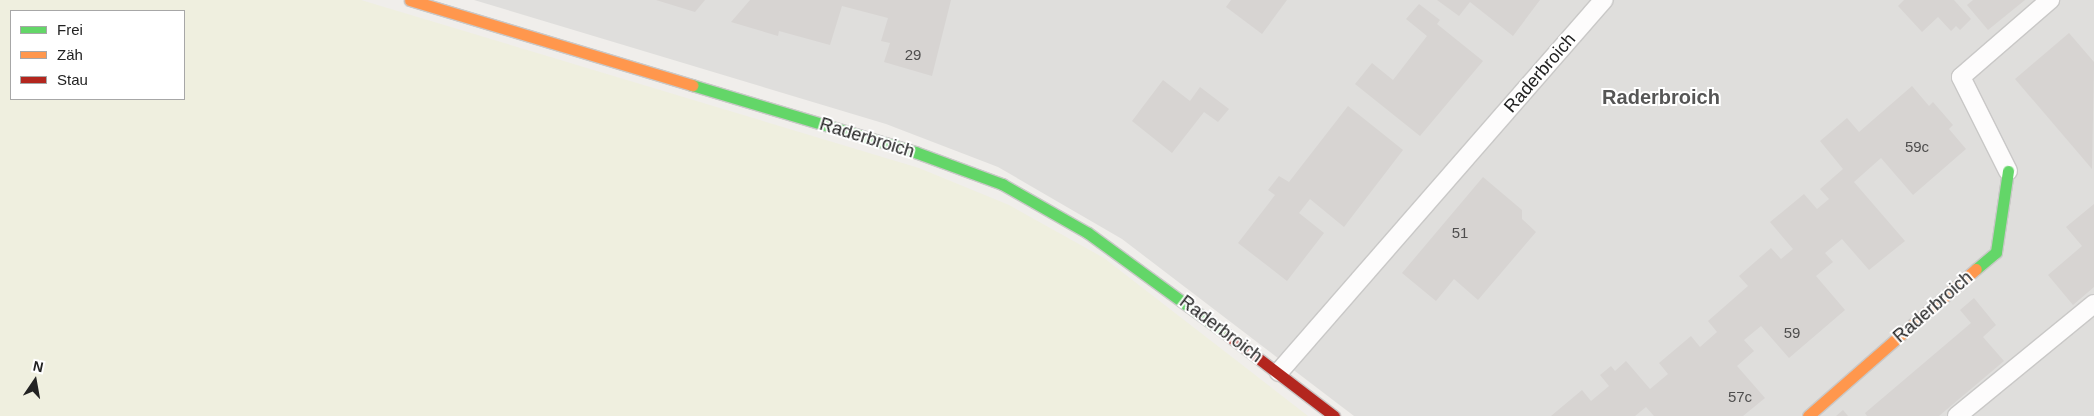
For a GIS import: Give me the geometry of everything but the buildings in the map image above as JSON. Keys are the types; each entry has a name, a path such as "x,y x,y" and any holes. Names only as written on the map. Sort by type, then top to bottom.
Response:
{"street":[{"name":"Raderbroich","path":"410,0 915,152 1002,184 1088,233 1279,372 1334,416"},
{"name":"Raderbroich","path":"1808,416 1996,252 2008,171"}],"lane":[{"name":"Raderbroich","path":"1279,372 1604,0"},
{"path":"2008,171 1962,78 2050,0"},
{"path":"1957,416 2094,304"}],"shaded area":[{"path":"474,0 2094,0 2094,416 1354,416 1122,239 998,167 886,124"}],"green space":[{"path":"0,0 361,0 919,168 1009,205 1104,258 1308,416 0,416"}],"traffic: fast":[{"path":"692,85 915,152 1002,184 1088,233 1229,336"},
{"path":"1976,269 1996,252 2008,171"}],"traffic: slow":[{"path":"410,0 692,85"},
{"path":"1808,416 1976,269"}],"traffic: jam":[{"path":"1229,336 1334,416"}],"district":[{"name":"Raderbroich","path":"1661,97"}]}
